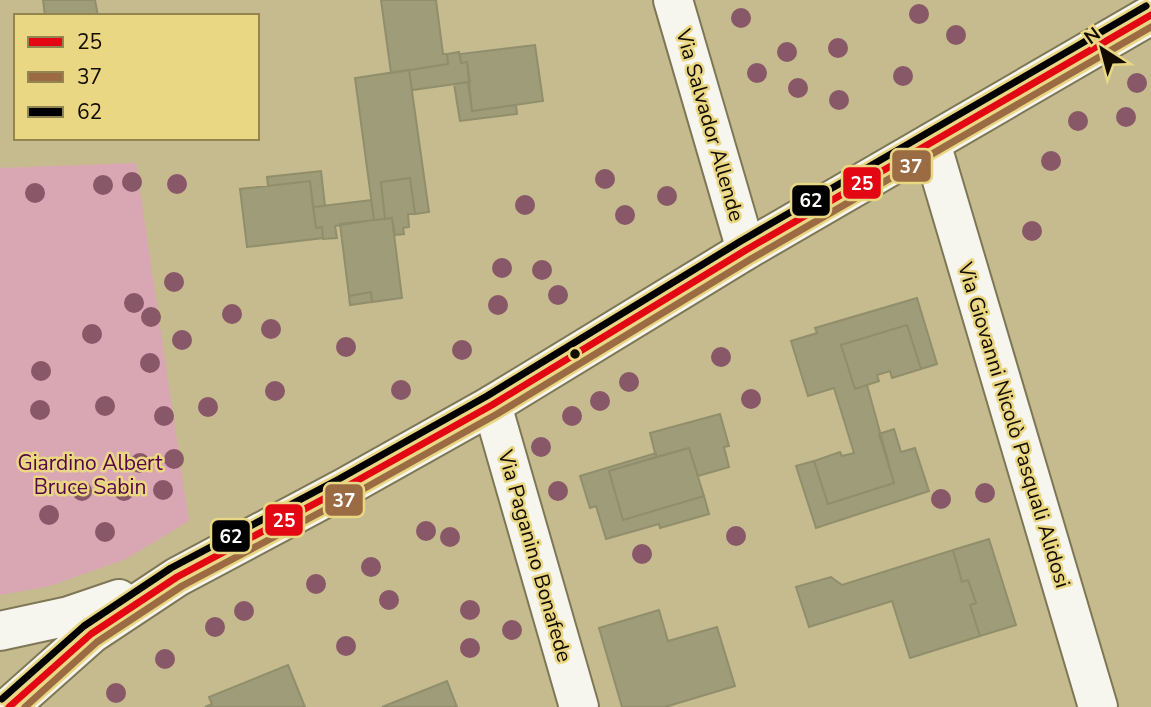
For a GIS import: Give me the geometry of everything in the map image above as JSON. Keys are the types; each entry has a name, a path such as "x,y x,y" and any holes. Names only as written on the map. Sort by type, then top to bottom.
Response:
{"street":[{"name":"Via Salvador Allende","path":"673,0 746,250"},
{"path":"9,707 91,634 177,577 492,405 746,250 1151,15"},
{"name":"Via Giovanni Nicolò Pasquali Alidosi","path":"930,143 1098,707"},
{"name":"Via Paganino Bonafede","path":"492,405 579,707"},
{"path":"0,631 69,616 177,577"}],"green space":[{"name":"Giardino Albert Bruce Sabin","path":"136,163 189,521 126,559 50,586 0,595 0,168"}],"building":[{"path":"43,0 95,0 98,14 45,14"},
{"path":"381,0 436,0 443,54 447,54 448,64 391,73"},
{"path":"535,45 543,101 472,111 467,62 461,63 460,54"},
{"path":"459,52 461,63 467,62 470,82 412,90 409,70 448,64 447,54"},
{"path":"409,70 429,212 415,214 410,178 381,182 385,219 374,220 355,78"},
{"path":"468,82 472,111 516,105 517,114 460,121 454,84"},
{"path":"321,171 325,206 313,207 310,181 268,186 267,177"},
{"path":"410,178 415,214 408,214 409,227 403,228 404,234 395,235 392,218 385,219 381,182"},
{"path":"310,181 316,228 322,227 323,238 247,247 240,189"},
{"path":"371,200 374,220 335,226 337,238 323,239 322,227 316,228 313,207"},
{"path":"392,218 402,298 372,302 371,292 349,296 340,224"},
{"path":"371,292 372,302 350,305 349,296"},
{"path":"917,298 937,364 921,369 907,325 841,345 855,389 867,385 894,483 828,504 814,461 840,452 842,456 854,453 834,388 808,396 791,341 817,333 815,328"},
{"path":"907,325 921,369 892,378 890,371 877,375 879,381 855,389 841,345"},
{"path":"720,414 729,446 724,447 729,467 698,476 689,448 656,457 650,433"},
{"path":"894,429 901,452 915,448 929,491 816,528 796,466 814,461 828,504 894,483 879,434"},
{"path":"689,448 704,496 623,520 609,471"},
{"path":"656,453 656,457 609,471 623,520 704,496 709,514 606,539 596,506 590,508 580,476"},
{"path":"989,539 1016,625 980,636 970,605 976,603 968,580 962,582 953,550"},
{"path":"953,550 962,582 968,580 976,603 970,605 980,636 910,658 892,601 809,627 796,587 831,577 842,585"},
{"path":"659,610 668,641 717,627 735,686 665,707 622,707 599,628"},
{"path":"288,665 305,707 205,707 212,704 209,697"},
{"path":"447,681 457,707 382,707"}],"transit line":[{"name":"62","path":"2,699 84,626 171,568 339,479 487,396 741,241 1146,6"},
{"name":"25","path":"9,707 91,634 177,577 492,405 746,250 1151,15"},
{"name":"37","path":"25,707 97,642 182,586 497,414 751,259 1151,27"}]}
